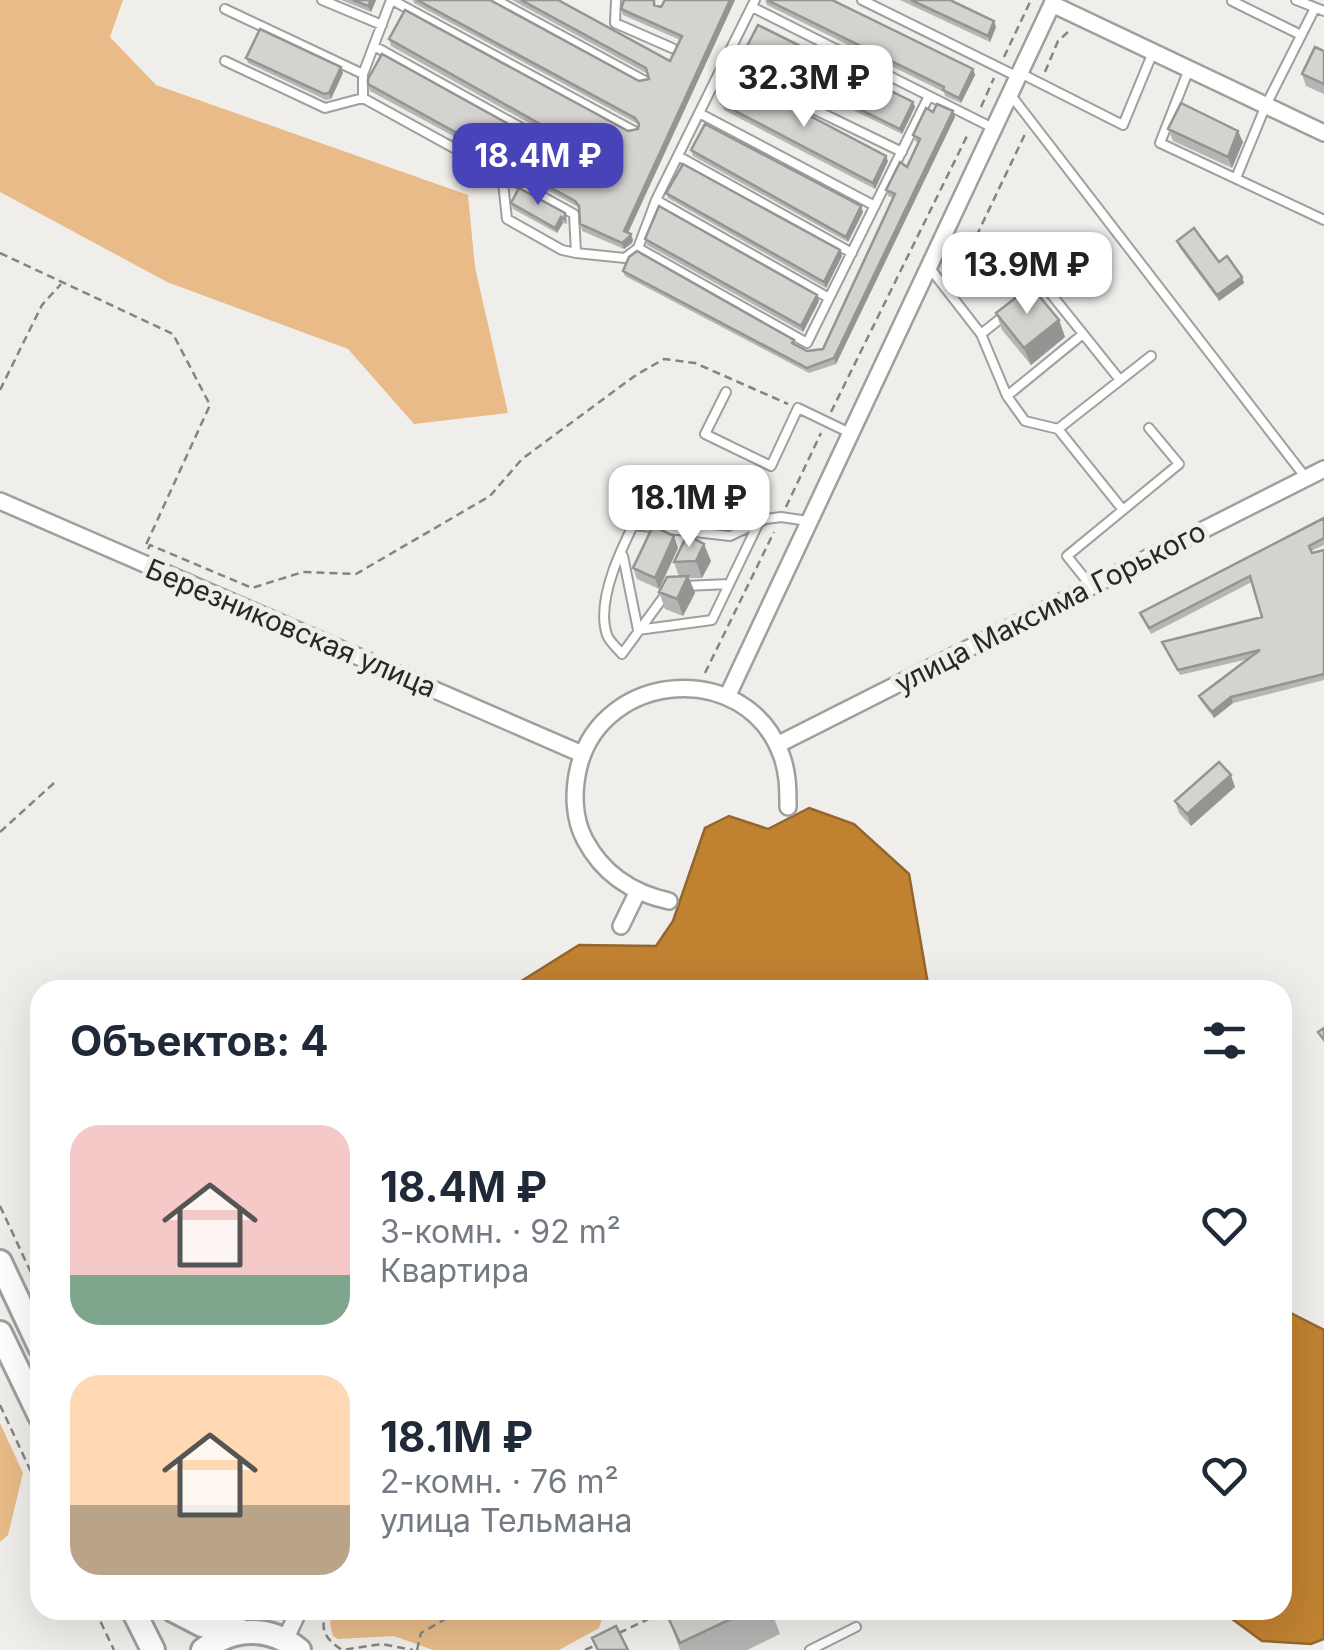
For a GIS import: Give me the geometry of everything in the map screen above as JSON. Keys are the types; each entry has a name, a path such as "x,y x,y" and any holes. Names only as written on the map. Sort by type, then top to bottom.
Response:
{"main road":[{"path":"0,1262 30,1326"},
{"path":"0,1333 30,1395"},
{"path":"139,1620 153,1650"},
{"path":"192,1620 202,1625 266,1632 292,1645"},
{"path":"203,1650 217,1640 248,1631"}],"street":[{"path":"727,697 1053,2 1324,132"},
{"name":"улица Максима Горького","path":"776,746 1324,470"},
{"name":"Березниковская улица","path":"0,501 582,754"},
{"path":"668,900 617,880 597,860 583,836 575,795 582,754 606,719 640,695 667,688 698,688 727,697 746,708 766,728 776,746 788,779 788,807"},
{"path":"621,926 638,891"},
{"path":"292,1645 297,1620"}],"lane":[{"path":"322,0 382,25"},
{"path":"363,98 363,74 391,0 634,131"},
{"path":"496,0 645,82"},
{"path":"616,0 616,23 672,48"},
{"path":"862,0 1122,125 1153,52"},
{"path":"1236,178 1266,105 1301,35 1319,10 1296,0"},
{"path":"1232,2 1301,35"},
{"path":"502,174 507,219 562,250 624,258 638,248 656,200 753,4 993,128"},
{"path":"225,9 363,74"},
{"path":"374,46 610,177"},
{"path":"225,61 325,108 363,98 502,174 574,214 576,253"},
{"path":"723,65 902,152"},
{"path":"1189,69 1160,143 1324,220"},
{"path":"1010,94 1306,478"},
{"path":"638,248 807,343 929,96"},
{"path":"700,113 875,206"},
{"path":"678,156 852,253"},
{"path":"656,200 829,298"},
{"path":"928,266 981,334 1008,396 1025,421 1058,429 1123,510"},
{"path":"981,334 1043,284 1120,380"},
{"path":"1008,396 1083,334"},
{"path":"1058,429 1151,356"},
{"path":"726,392 706,434 770,466 798,408 850,433"},
{"path":"1091,586 1067,556 1179,464 1148,428"},
{"path":"729,584 668,587 622,654 607,636 604,600 651,490 664,484 703,487 712,490 738,514 762,520"},
{"path":"634,526 730,536 762,520 781,517 808,521"},
{"path":"638,630 712,620 762,520"},
{"path":"688,546 694,532"},
{"path":"622,551 638,630"},
{"path":"810,1650 856,1627"}],"path":[{"path":"698,688 1030,0"},
{"path":"1040,83 1058,41 1079,16"},
{"path":"950,293 1024,138 1029,119"},
{"path":"0,253 173,334 210,404 141,563"},
{"path":"0,390 42,305 63,282"},
{"path":"141,563 150,545 252,588 303,572 356,574 490,496 522,459 636,375 664,359 695,363 798,408"},
{"path":"0,832 54,783"},
{"path":"0,1206 30,1270"},
{"path":"0,1405 30,1470"},
{"path":"100,1620 114,1650"},
{"path":"325,1620 322,1628 327,1640 342,1650 382,1644 415,1650 421,1633 444,1620"},
{"path":"618,1634 647,1620"},
{"path":"585,1650 601,1642"}],"shaded area":[{"path":"0,0 123,0 110,37 156,85 468,195 475,267 508,413 414,424 348,349 167,282 0,192"},
{"path":"809,808 854,824 909,874 927,980 523,980 579,945 656,946 673,921 705,828 729,816 768,829"},
{"path":"1292,1314 1324,1330 1324,1639 1311,1644 1262,1641 1234,1620 1292,1620"},
{"path":"0,1423 23,1473 8,1535 0,1542"},
{"path":"602,1620 599,1628 559,1650 433,1650 394,1636 338,1639 333,1636 330,1623"}],"building":[{"path":"417,0 490,0 639,81 649,79 646,68 521,0 558,0 670,61 682,36 621,9 624,0 654,0 654,5 661,7 665,0 730,0 624,231 631,234 629,237 622,243 580,224 575,201 368,84 382,54 604,177 614,175 611,164 389,39 405,10 628,131 638,129 635,118"},
{"path":"767,0 832,0 973,69 959,98"},
{"path":"911,0 950,0 994,21 988,36"},
{"path":"758,25 913,102 900,129 744,52"},
{"path":"260,29 341,67 329,93 246,58"},
{"path":"1315,47 1324,51 1324,84 1302,74"},
{"path":"736,77 886,156 873,183 722,104"},
{"path":"1181,103 1238,131 1228,157 1168,129"},
{"path":"937,104 953,111 834,358 807,368 623,271 629,257 637,251 807,351 823,349 895,194 886,190 900,162 907,167 920,139 913,135 926,108 933,112"},
{"path":"705,124 861,206 846,237 691,150"},
{"path":"683,164 840,250 824,282 666,193"},
{"path":"519,188 565,213 565,219 561,217 555,228 511,203"},
{"path":"659,206 817,295 801,326 645,239"},
{"path":"1194,228 1219,262 1227,256 1242,277 1217,295 1177,241"},
{"path":"1031,286 1059,320 1024,348 996,313"},
{"path":"1324,518 1324,538 1309,546 1312,553 1324,550 1324,674 1231,697 1212,712 1199,696 1260,650 1178,670 1162,642 1262,617 1250,576 1149,628 1140,613"},
{"path":"653,526 674,536 655,578 633,568"},
{"path":"687,535 704,544 696,561 674,562"},
{"path":"688,576 677,599 659,592 667,577"},
{"path":"1219,762 1231,775 1187,814 1175,801"},
{"path":"669,1620 729,1620 680,1643"},
{"path":"616,1626 628,1650 598,1650 592,1638"}]}
